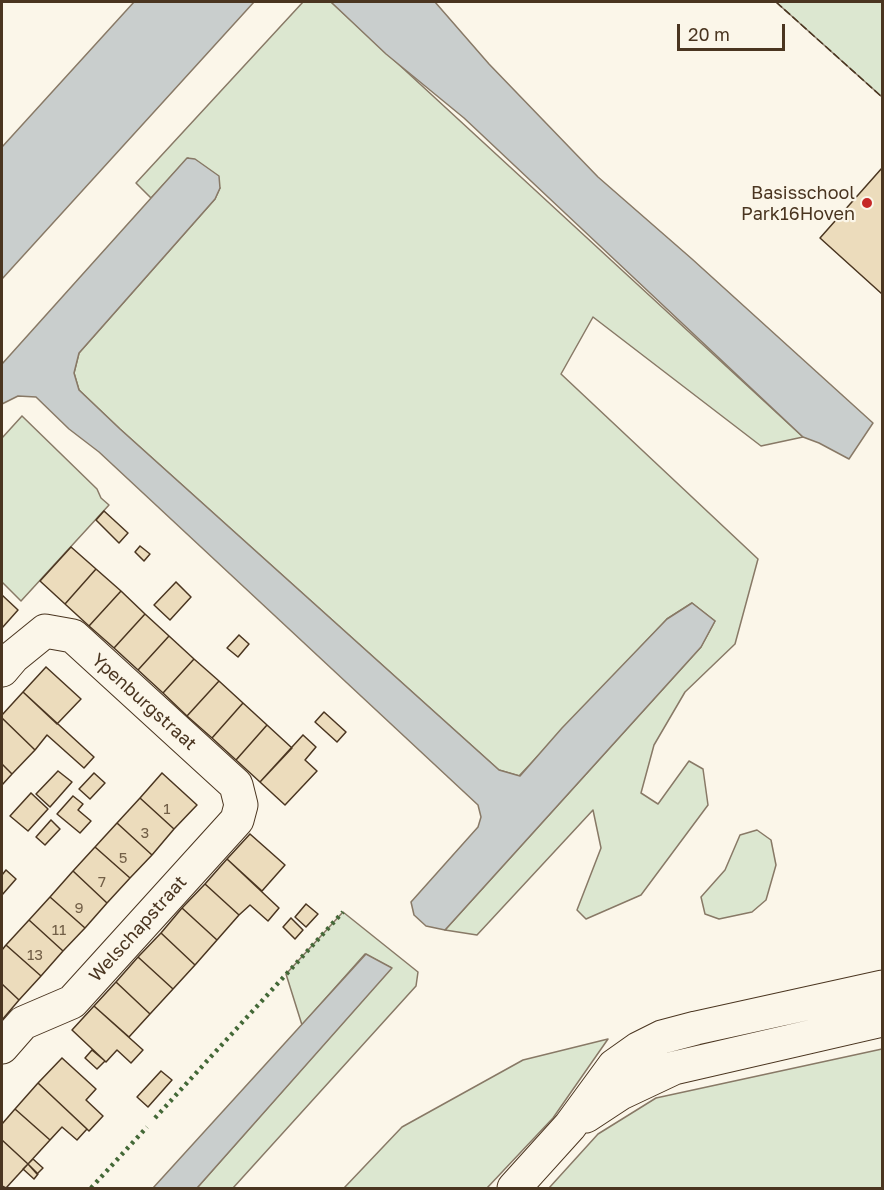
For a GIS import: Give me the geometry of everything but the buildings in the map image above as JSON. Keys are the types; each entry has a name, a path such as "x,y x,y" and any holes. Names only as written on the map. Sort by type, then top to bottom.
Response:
{"street":[{"name":"Ypenburgstraat","path":"2,670 13,657 45,631 73,636 236,786"},
{"name":"Welschapstraat","path":"2,1047 23,1023 72,1002 221,838 237,820 241,805 236,786"},
{"path":"514,1188 570,1126 614,1066 638,1049 662,1037 882,987"},
{"path":"570,1126 621,1093 674,1068 882,1020"}],"green space":[{"path":"303,2 331,2 803,437 761,446 593,317 561,374 758,559 735,644 685,692 654,745 641,793 658,804 689,761 703,769 708,805 641,895 586,919 577,910 601,848 593,810 477,935 445,930 701,647 715,621 692,603 667,619 519,776 499,770 79,390 74,373 79,353 215,199 220,188 188,158 151,198 136,183"},
{"path":"776,2 882,2 882,97"},
{"path":"22,416 97,489 101,498 109,505 21,601 2,582 2,438"},
{"path":"757,830 771,840 776,865 766,900 752,912 719,919 705,914 701,897 725,870 740,835"},
{"path":"343,912 418,972 416,986 233,1188 197,1188 391,968 365,954 302,1025 286,974"},
{"path":"608,1039 553,1118 487,1188 344,1188 402,1127 523,1060"},
{"path":"882,1049 882,1188 549,1188 598,1134 656,1098"}],"shaded area":[{"path":"134,2 254,2 2,279 2,147"},
{"path":"331,2 435,2 489,64 598,177 873,423 849,459 803,437 464,118 386,54"},
{"path":"187,158 195,159 219,176 220,188 215,199 79,353 74,373 79,390 499,770 520,776 562,728 667,619 692,603 715,621 701,647 445,930 426,926 414,915 411,902 478,827 481,817 478,805 99,452 69,429 36,397 18,396 2,404 2,364"},
{"path":"366,954 392,968 197,1188 153,1188"}],"hedge":[{"path":"155,1118 343,912"},
{"path":"91,1188 147,1127"}],"fence":[{"path":"776,2 882,97"}],"place":[{"name":"Basisschool Park16Hoven","path":"867,203"}]}
